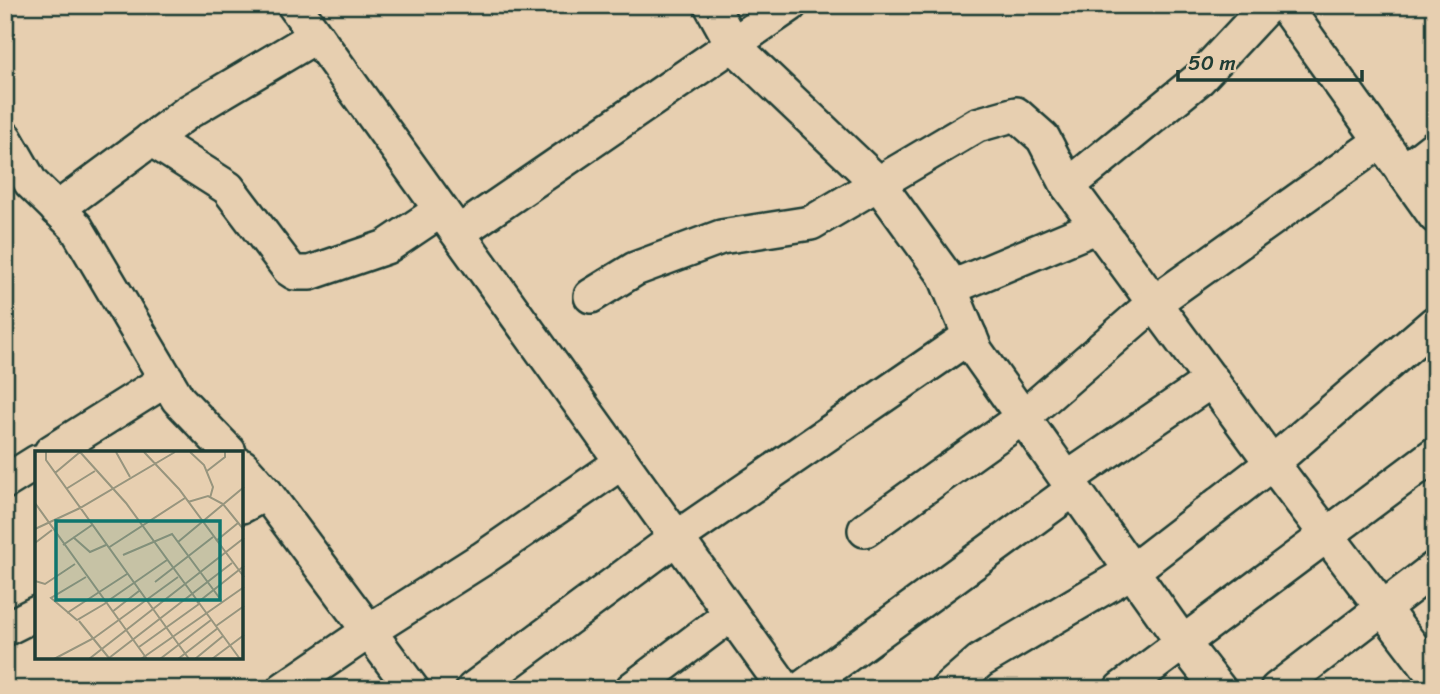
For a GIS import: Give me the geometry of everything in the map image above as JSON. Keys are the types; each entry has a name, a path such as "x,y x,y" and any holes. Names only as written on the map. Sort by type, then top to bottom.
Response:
{"street":[{"path":"294,5 785,689"},
{"path":"712,5 733,45 878,183 944,274 976,351 1183,643 1219,689"},
{"path":"151,139 228,188 289,269 295,273 310,273 449,222 733,45 790,5"},
{"path":"1068,186 1199,79 1268,5"},
{"path":"1284,5 1435,216"},
{"path":"57,209 188,112 316,36"},
{"path":"592,296 635,269 721,237 811,223 977,125 1016,114 1043,138 1068,186 1272,463 1435,677"},
{"path":"5,138 31,183 76,227 178,399 227,451"},
{"path":"865,530 1023,417 1154,303 1381,141"},
{"path":"1403,172 1435,147"},
{"path":"950,288 1098,226"},
{"path":"948,689 980,662 1132,571 1272,463 1435,323"},
{"path":"473,689 676,538 970,336"},
{"path":"54,451 167,379"},
{"path":"801,689 1070,484 1212,380"},
{"path":"1121,689 1435,454"},
{"path":"5,482 35,462"},
{"path":"284,689 482,559 622,462"},
{"path":"243,469 254,500 369,631 412,689"},
{"path":"1277,689 1435,568"},
{"path":"5,629 35,614"},
{"path":"632,689 731,614"}]}
